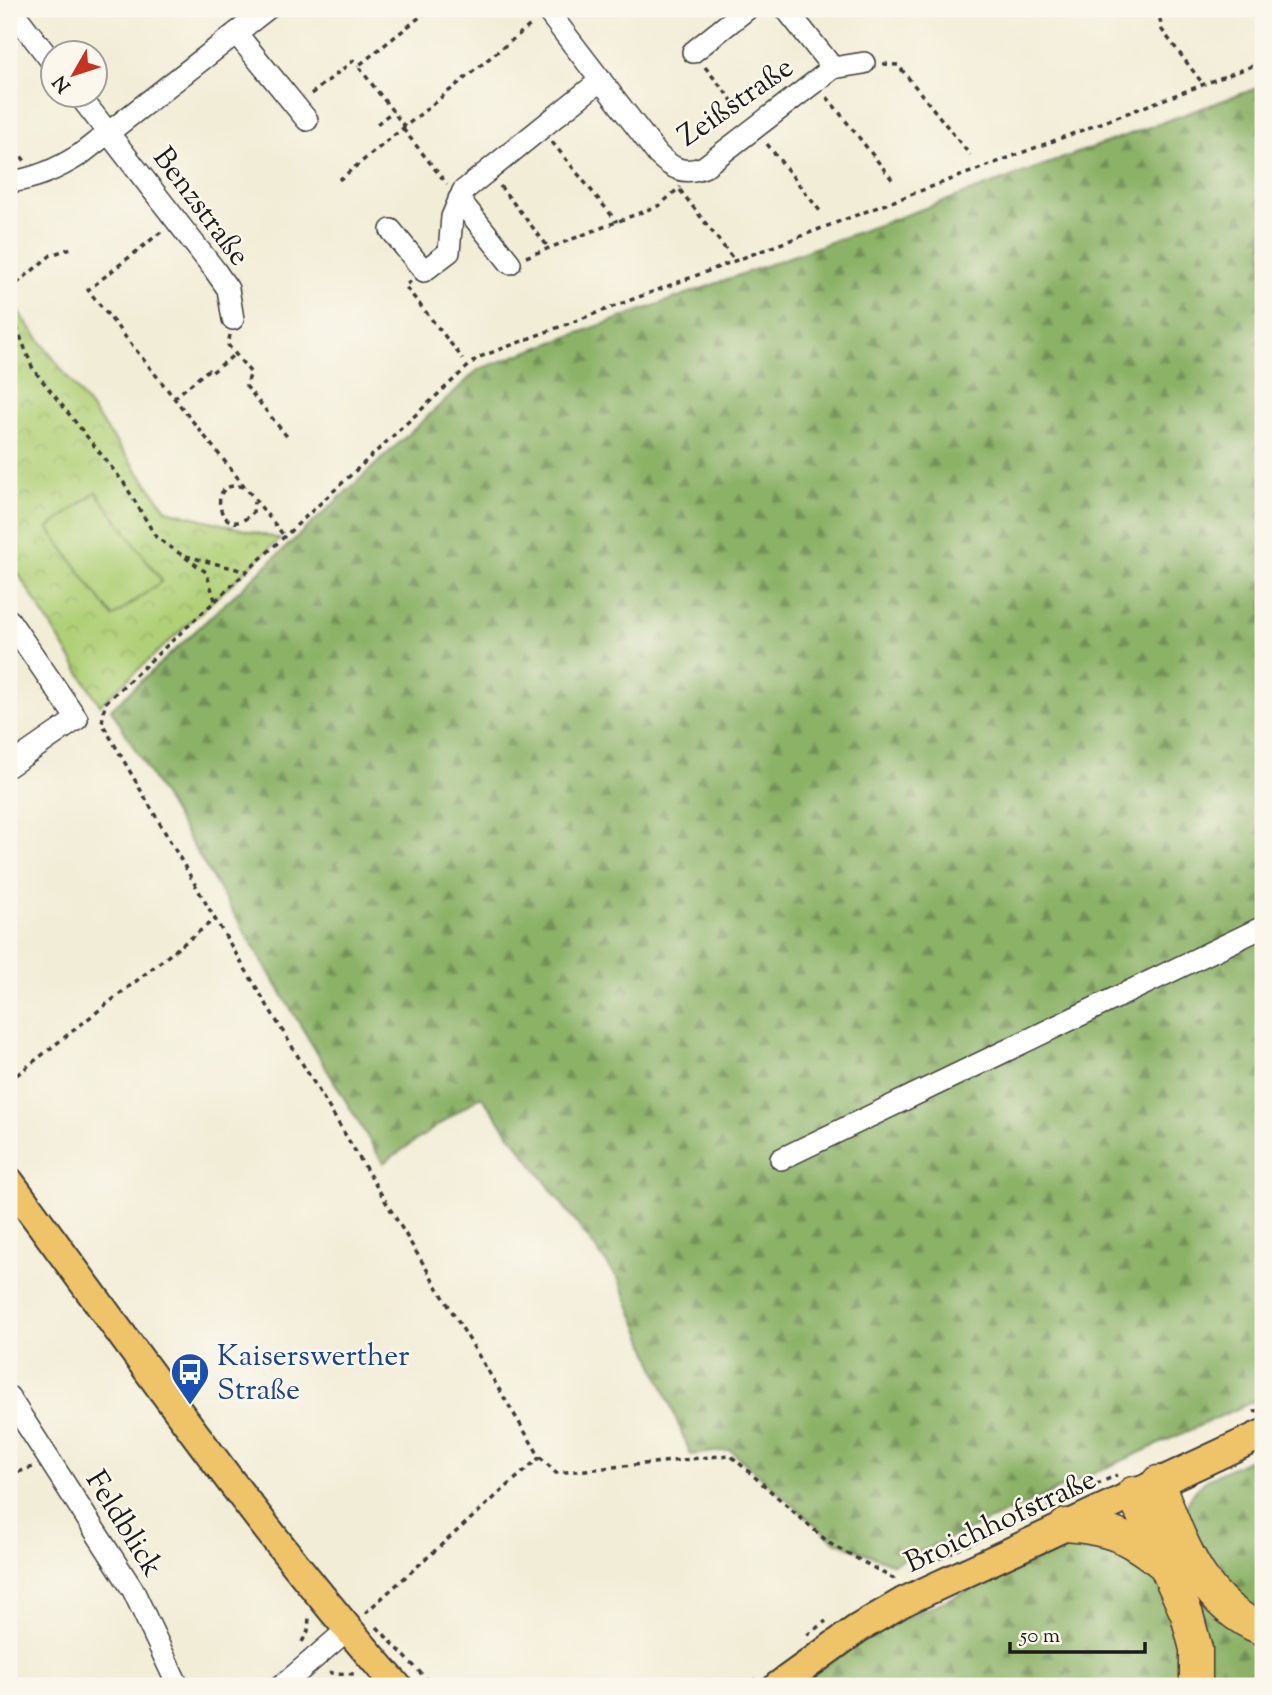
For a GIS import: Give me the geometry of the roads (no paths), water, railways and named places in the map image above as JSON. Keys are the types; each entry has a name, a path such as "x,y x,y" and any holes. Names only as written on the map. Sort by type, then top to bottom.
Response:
{"highway":[{"path":"1146,1487 1165,1565 1192,1632 1197,1667 1196,1686"},
{"path":"1146,1487 1174,1523 1200,1577 1228,1608 1263,1629"},
{"path":"1066,1525 1095,1528 1121,1535 1165,1565"}],"main road":[{"path":"9,1181 246,1500 354,1623 397,1686"},
{"name":"Broichhofstraße","path":"778,1686 830,1647 903,1602 1263,1434"}],"street":[{"path":"11,9 38,44"},
{"path":"9,183 54,170 109,134 268,9"},
{"path":"693,52 747,9"},
{"path":"786,9 834,68"},
{"name":"Zeißstraße","path":"547,10 681,181 691,172 704,167 834,68 864,63"},
{"path":"236,33 301,113"},
{"path":"391,230 424,271 449,252 456,208 463,191 601,80"},
{"name":"Benzstraße","path":"89,108 228,289 233,319"},
{"path":"456,208 510,263"},
{"path":"9,620 76,719 9,766"},
{"path":"781,1159 1263,927"},
{"name":"Feldblick","path":"9,1397 133,1590 178,1686"},
{"path":"282,1686 354,1623"}],"place":[{"name":"Kaiserswerther Straße","path":"190,1406"}]}
